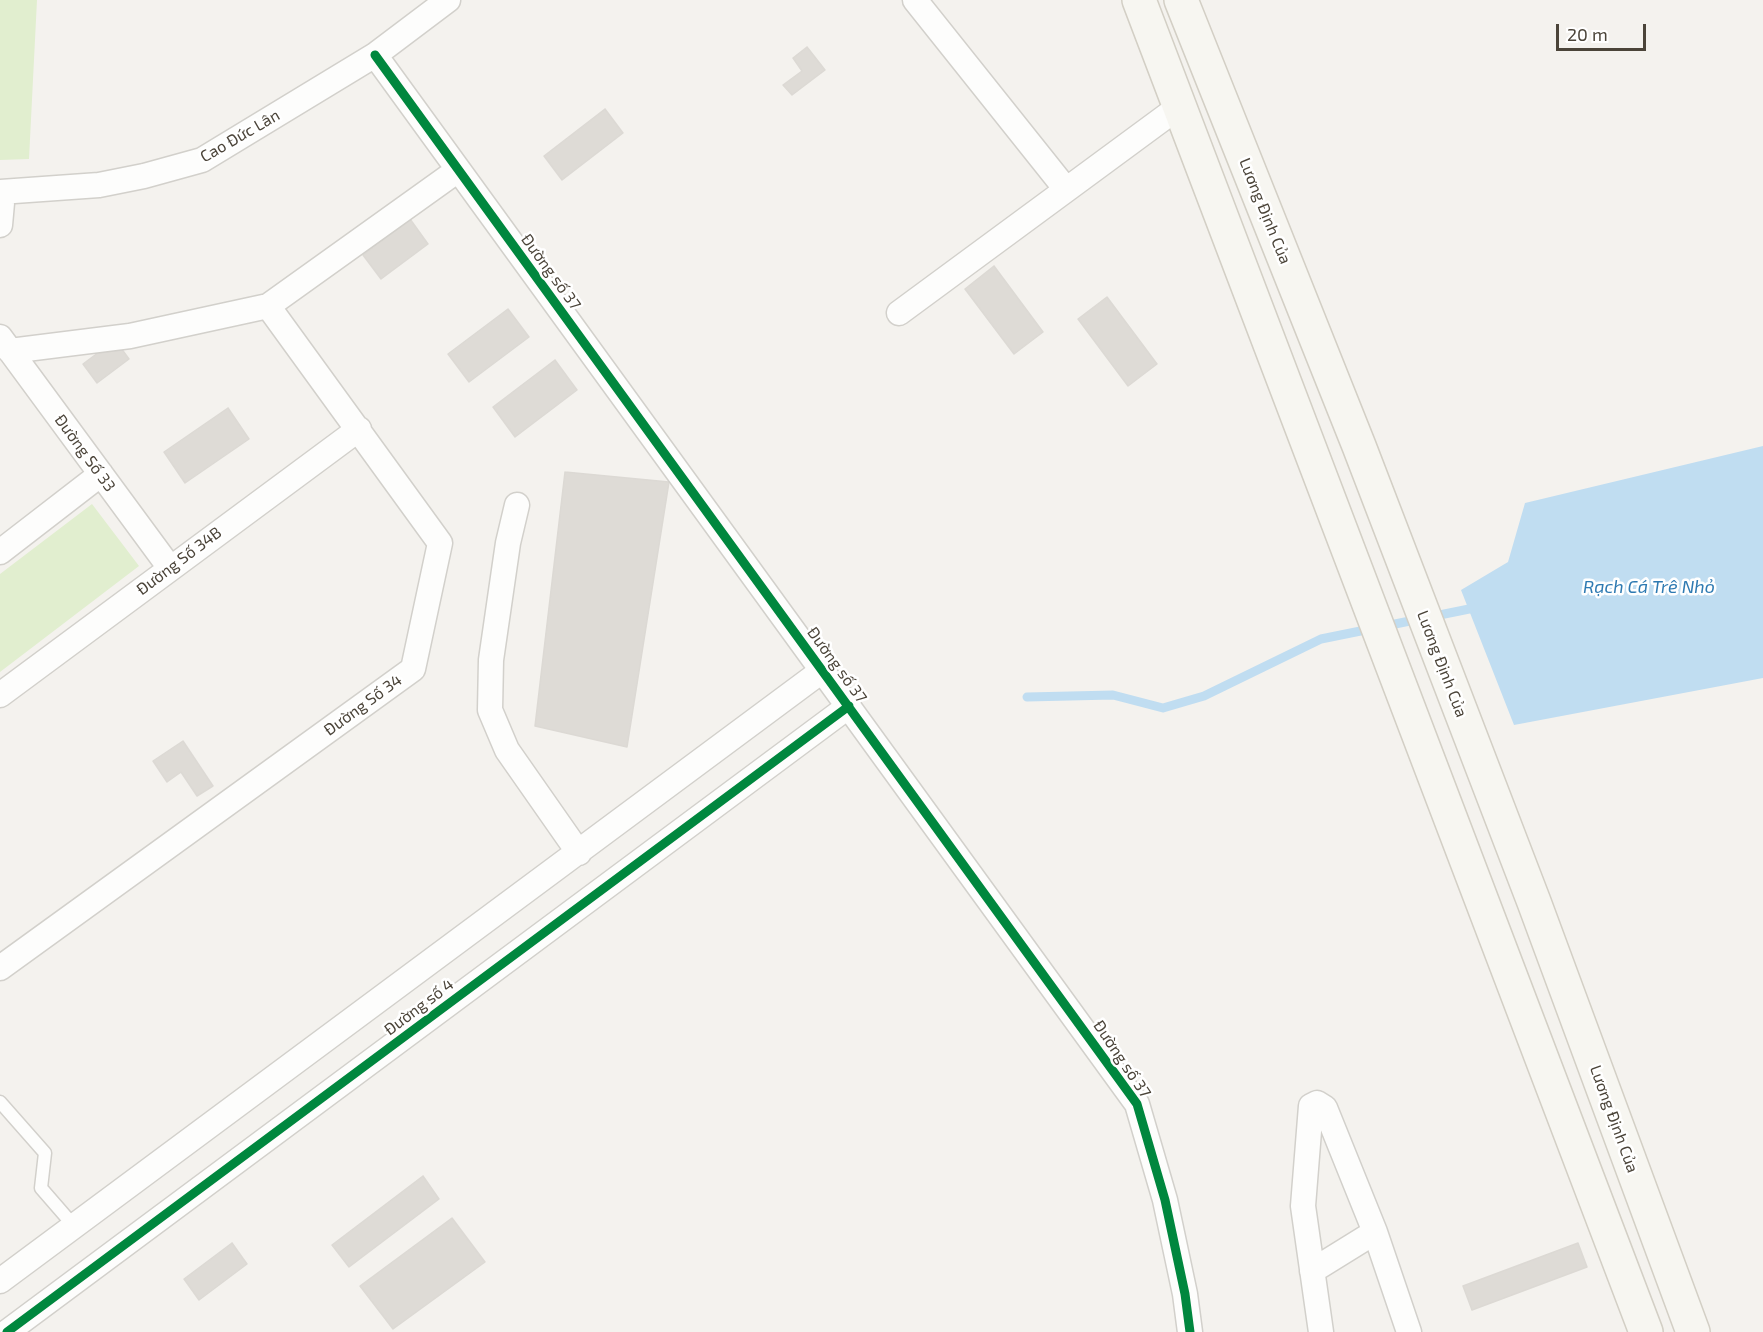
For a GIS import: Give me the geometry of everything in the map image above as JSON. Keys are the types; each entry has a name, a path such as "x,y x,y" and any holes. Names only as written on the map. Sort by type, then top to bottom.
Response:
{"main road":[{"path":"1139,0 1320,470 1646,1332"},
{"name":"Lương Định Của","path":"1181,0 1359,446 1532,898 1693,1332"}],"street":[{"name":"Cao Đức Lân","path":"1,192 99,185 144,176 202,160 375,55 448,0"},
{"path":"915,0 1065,188"},
{"name":"Đường số 37","path":"375,55 1137,1104 1166,1200 1185,1294 1190,1332"},
{"path":"899,313 1065,188 1180,106"},
{"path":"5,344 130,336 268,306 458,170"},
{"path":"0,225 1,192"},
{"name":"Đường Số 34","path":"0,968 413,669 440,543 268,306"},
{"name":"Đường Số 33","path":"5,344 170,568"},
{"name":"Đường Số 34B","path":"0,695 359,429"},
{"path":"0,552 101,474"},
{"path":"517,505 508,543 491,660 490,710 507,750 579,853"},
{"name":"Đường số 4","path":"0,1281 823,670"},
{"name":"Đường số 4","path":"7,1332 849,706"},
{"path":"1321,1332 1303,1206 1310,1109 1313,1104 1320,1104 1325,1108 1375,1232 1409,1332"},
{"path":"1312,1271 1375,1232"}],"lane":[{"path":"0,1102 45,1153 41,1188 74,1226"}],"green space":[{"path":"0,0 37,0 29,159 0,160"},
{"path":"92,504 139,566 0,672 0,574"}],"water":[{"name":"Rạch Cá Trê Nhỏ","path":"1763,446 1763,678 1514,725 1461,590 1508,562 1525,503"}],"building":[{"path":"807,47 825,70 792,95 783,85 802,71 793,58"},
{"path":"605,109 623,133 562,180 544,156"},
{"path":"410,219 428,244 381,279 363,255"},
{"path":"994,266 1043,332 1014,354 965,289"},
{"path":"1107,297 1157,364 1128,386 1078,319"},
{"path":"508,309 529,337 469,382 448,354"},
{"path":"115,340 129,359 97,383 83,364"},
{"path":"555,360 577,390 515,437 493,407"},
{"path":"228,408 249,439 185,483 164,452"},
{"path":"565,472 669,482 627,747 535,726"},
{"path":"183,741 213,786 197,796 181,772 167,782 153,761"},
{"path":"423,1176 439,1199 349,1267 332,1245"},
{"path":"452,1218 485,1262 393,1329 360,1286"},
{"path":"232,1243 247,1264 199,1300 184,1279"},
{"path":"1578,1243 1587,1267 1472,1310 1463,1286"}],"waterway":[{"name":"Rạch Cá Trê Nhỏ","path":"1027,697 1113,695 1163,708 1204,696 1321,639 1479,607"}],"cycle path":[{"path":"375,55 1137,1104 1165,1200 1185,1294 1190,1332"},
{"path":"7,1332 849,706"}]}
